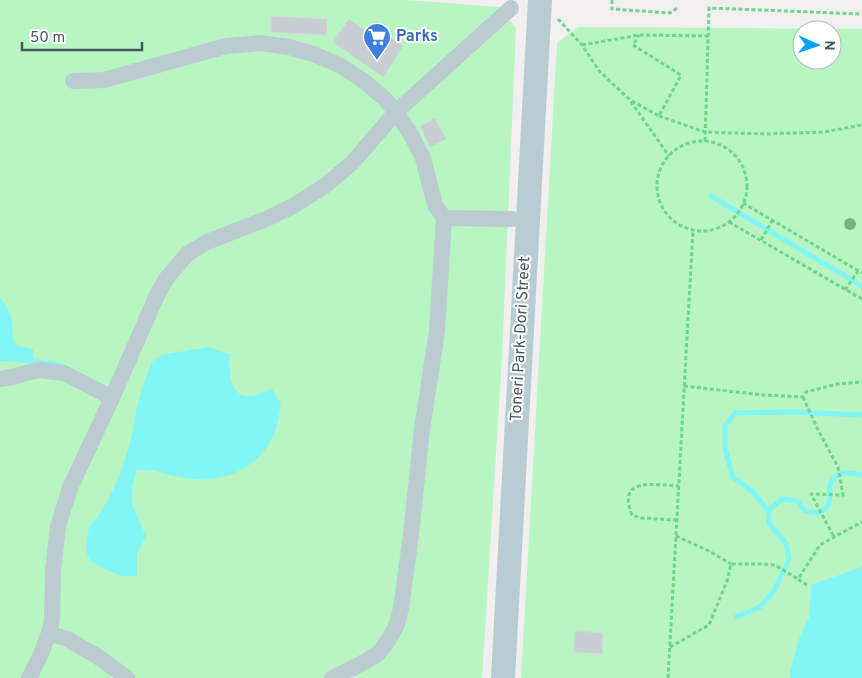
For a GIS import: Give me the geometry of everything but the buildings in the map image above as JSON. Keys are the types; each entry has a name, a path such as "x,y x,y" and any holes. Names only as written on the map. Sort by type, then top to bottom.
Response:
{"street":[{"name":"Toneri Park-Dori Street","path":"503,678 540,0"},
{"path":"29,678 41,654 52,620 53,571 58,526 70,488 157,295 166,279 188,254 207,242 266,219 295,205 326,185 352,163 396,112 511,8"},
{"path":"73,81 104,80 226,46 261,43 289,48 316,55 342,67 365,82 385,99 396,112 423,158 435,205 444,218 437,331 422,429 401,608 397,624 378,654 333,678"},
{"path":"444,218 512,219"},
{"path":"0,379 38,370 64,373 112,398"},
{"path":"49,633 67,639 97,656 127,678"}],"path":[{"path":"612,0 612,9 670,13 679,7"},
{"path":"705,141 709,8 862,14"},
{"path":"557,18 582,45 600,72 629,99 669,156"},
{"path":"582,45 639,35 708,36"},
{"path":"639,35 633,45 681,75 658,116"},
{"path":"629,99 658,116 705,132 765,134 824,132 862,125"},
{"path":"705,141 730,151 741,165 747,192 736,215 729,222 712,230 702,231 684,227 669,216 659,200 658,181 664,163 675,150 690,143 705,141"},
{"path":"743,203 862,273"},
{"path":"762,240 772,221"},
{"path":"729,222 862,299"},
{"path":"668,678 693,230"},
{"path":"845,290 858,271"},
{"path":"803,397 806,392 837,384 862,382"},
{"path":"684,386 763,395 803,397"},
{"path":"803,397 838,467 843,495 811,494 834,536"},
{"path":"677,520 641,518 632,514 629,506 629,493 634,487 642,484 679,486"},
{"path":"798,579 820,545 862,522"},
{"path":"676,536 707,550 731,564 775,565 807,585"},
{"path":"670,646 709,625 727,581 731,564"}],"green space":[{"path":"0,0 406,0 500,7 516,28 502,357 482,678 0,678"},
{"path":"578,27 792,29 792,70 842,70 842,29 862,29 862,678 521,678 557,43"}],"water":[{"path":"0,298 10,314 14,342 18,346 33,349 33,359 57,362 64,365 0,361"},
{"path":"208,347 230,355 230,376 235,389 239,393 245,396 254,396 272,389 281,404 274,434 268,446 251,464 230,475 218,478 193,479 156,471 137,470 132,488 132,504 146,536 137,553 137,576 121,576 100,567 89,559 86,549 89,527 100,514 121,472 131,440 141,391 152,362 161,355"},
{"path":"862,567 862,678 790,678 799,639 809,618 811,585"}],"waterway":[{"path":"711,196 862,286"},
{"path":"768,511 753,492 733,477 725,449 725,426 735,413 794,412 862,415"},
{"path":"736,617 760,607 774,591 789,560 786,543 769,524 768,511 782,499 798,501 805,511 818,513 826,508 828,504 830,486 836,476 844,473 862,475"}],"place":[{"name":"Parks","path":"377,61"}]}
